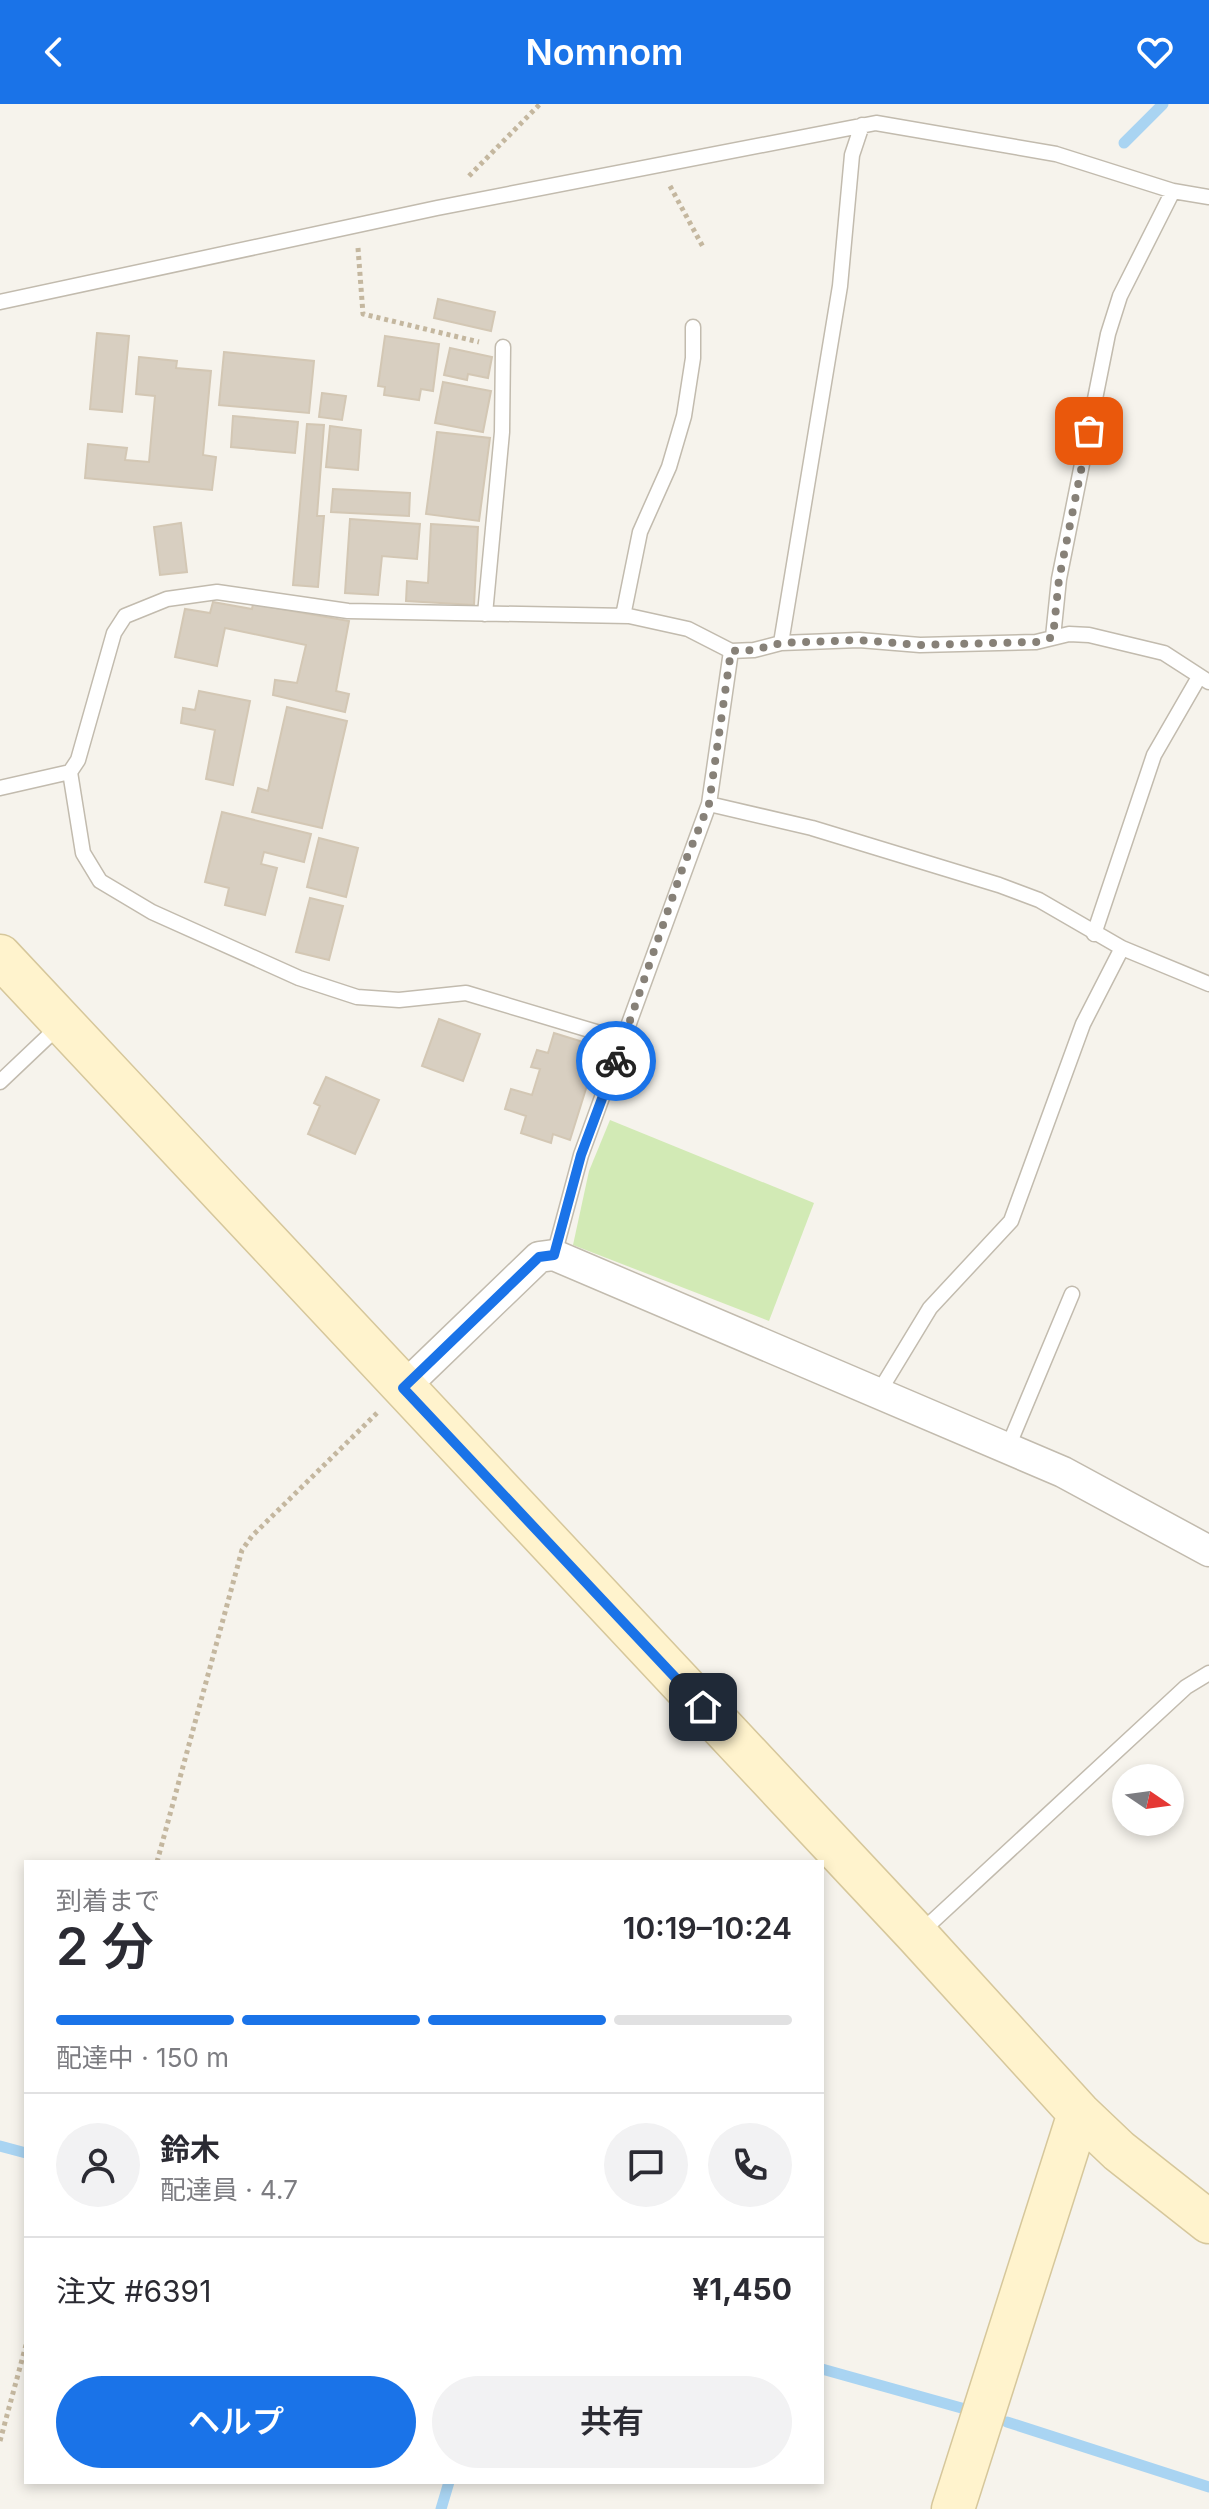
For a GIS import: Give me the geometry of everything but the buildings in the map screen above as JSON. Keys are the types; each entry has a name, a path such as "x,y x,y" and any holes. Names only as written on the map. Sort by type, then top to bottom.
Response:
{"street":[{"path":"0,956 917,1935 1079,2113 1119,2151 1209,2222"},
{"path":"403,1388 539,1257 554,1255 1008,1447 1207,1543"},
{"path":"953,2509 1079,2113"}],"lane":[{"path":"0,302 437,208 876,123 1056,154 1173,191 1209,197"},
{"path":"781,643 840,286 852,155 862,125"},
{"path":"1053,637 1059,579 1108,334 1120,296 1173,191"},
{"path":"623,616 640,532 669,467 684,416 693,358 693,327"},
{"path":"485,614 502,432 503,347"},
{"path":"623,1040 466,993 399,1000 357,997 299,978 166,919 100,881 83,853 70,772 78,760 114,633 125,616 167,599 217,592 348,611 623,616 688,629 731,651 754,650 781,643 859,640 920,645 1036,642 1053,637 1089,635 1145,646 1164,653 1204,679 1154,755 1094,934"},
{"path":"554,1255 581,1155 709,804 731,651"},
{"path":"0,788 70,772"},
{"path":"709,804 777,818 964,873 1039,900 1122,948 1209,984"},
{"path":"879,1392 930,1308 1011,1221 1083,1024 1122,948"},
{"path":"0,1082 62,1023"},
{"path":"1008,1447 1072,1294"},
{"path":"917,1935 1186,1687 1209,1673"}],"path":[{"path":"437,208 540,104"},
{"path":"660,167 703,247"},
{"path":"357,225 363,314 503,347"},
{"path":"158,1860 242,1550 252,1536 403,1388"},
{"path":"0,2441 24,2352"}],"green space":[{"path":"610,1120 814,1203 769,1321 573,1245 589,1171"}],"waterway":[{"path":"1124,143 1163,104"},
{"path":"0,2146 24,2152"},
{"path":"824,2370 965,2409"},
{"path":"1007,2422 1209,2487"},
{"path":"441,2509 448,2484"}],"way so far":[{"path":"616,1061 683,867 709,804 717,731 731,651 754,650 781,643 859,640 920,645 1036,642 1053,637 1059,579 1089,431"}],"route":[{"path":"616,1061 581,1155 554,1255 539,1257 403,1388 703,1707"}]}
